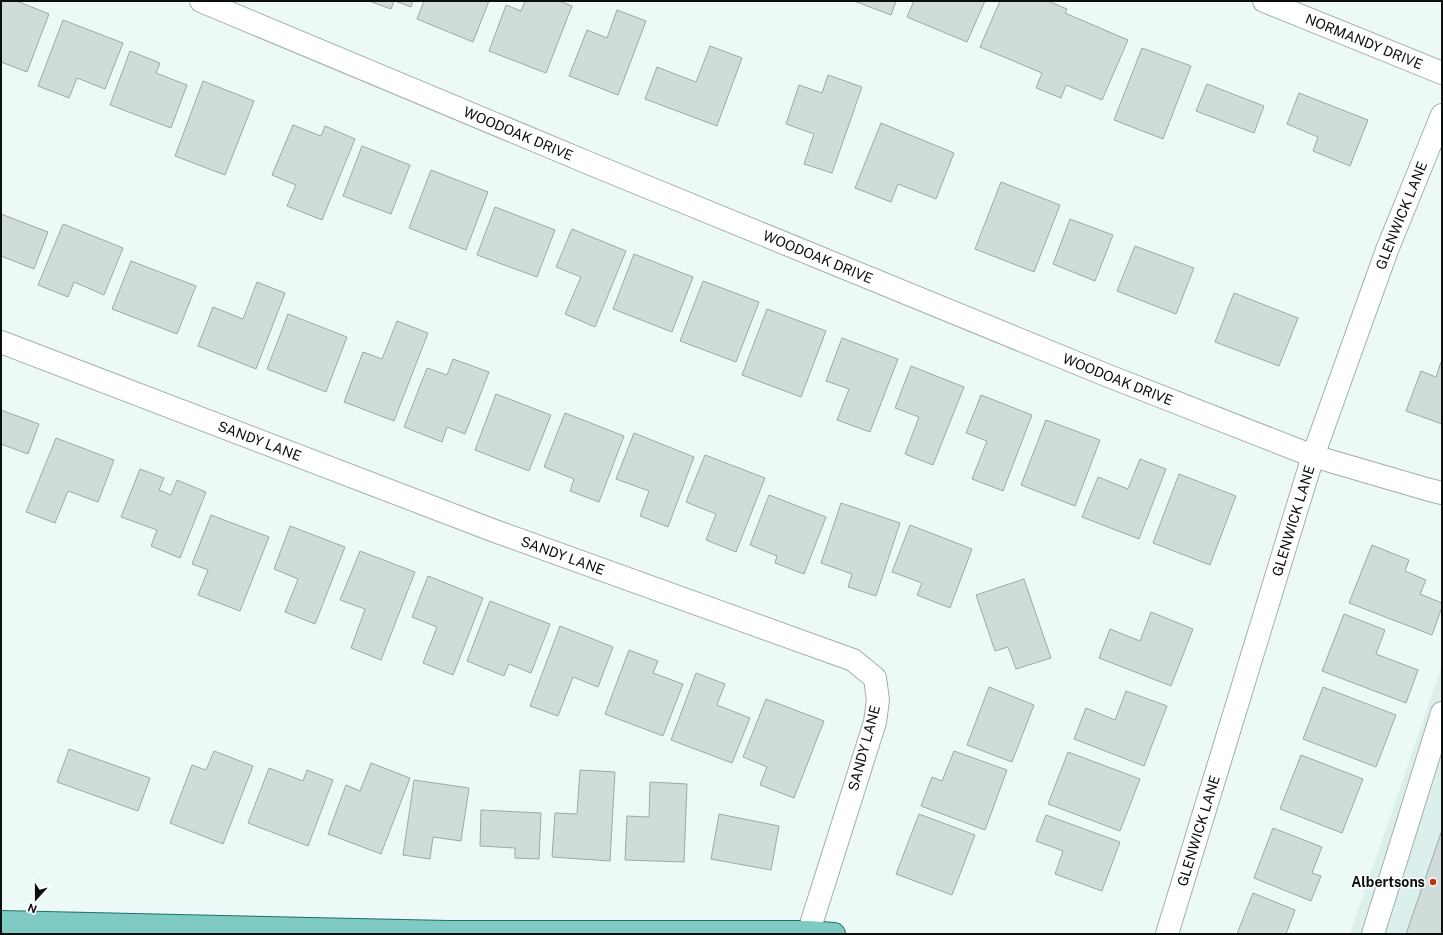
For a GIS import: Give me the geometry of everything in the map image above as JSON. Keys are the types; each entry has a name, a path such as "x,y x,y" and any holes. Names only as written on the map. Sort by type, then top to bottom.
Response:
{"main road":[{"path":"1,922 212,930 448,933 834,934"}],"street":[{"name":"WOODOAK DRIVE","path":"201,1 591,164 1106,375 1313,456 1426,490 1442,492"},
{"name":"NORMANDY DRIVE","path":"1264,1 1442,73"},
{"name":"GLENWICK LANE","path":"1167,934 1313,456 1387,250 1442,115"},
{"name":"SANDY LANE","path":"1,342 492,530 852,660 875,678 878,700 874,722 808,933"},
{"path":"1373,934 1442,713"}],"shaded area":[{"path":"1442,665 1442,934 1350,934"}],"building":[{"path":"1,1 17,1 49,14 27,72 1,62"},
{"path":"369,1 394,1 391,9"},
{"path":"395,1 413,1 411,7"},
{"path":"424,1 489,1 473,42 417,19"},
{"path":"525,1 559,1 572,6 546,73 489,51 506,5 521,11"},
{"path":"854,1 896,1 891,15"},
{"path":"914,1 985,1 967,42 907,17"},
{"path":"1000,1 1048,1 1067,9 1065,13 1128,40 1102,100 1066,85 1061,98 1036,88 1042,73 980,47"},
{"path":"617,10 646,21 618,95 569,76 587,30 607,38"},
{"path":"63,20 123,43 105,89 77,78 69,98 38,86"},
{"path":"710,46 742,58 717,126 645,99 657,67 696,82"},
{"path":"1142,48 1191,66 1163,139 1114,120"},
{"path":"130,51 160,63 156,73 187,85 171,128 110,105"},
{"path":"828,75 862,87 832,173 804,164 814,134 786,124 799,85 822,93"},
{"path":"203,81 254,101 225,175 175,156"},
{"path":"1207,84 1264,106 1254,133 1196,111"},
{"path":"1299,93 1368,120 1350,166 1313,151 1318,137 1287,124"},
{"path":"881,123 954,153 936,199 898,184 891,202 855,188"},
{"path":"293,125 321,136 325,126 355,139 322,220 287,206 296,185 272,175"},
{"path":"362,146 410,165 391,214 343,196"},
{"path":"431,170 488,192 466,250 409,228"},
{"path":"1001,182 1060,205 1034,272 975,249"},
{"path":"495,207 555,230 537,277 477,255"},
{"path":"1,214 48,232 34,269 1,256"},
{"path":"1070,219 1113,235 1095,281 1053,264"},
{"path":"63,224 123,248 104,295 74,282 68,297 38,285"},
{"path":"572,229 626,251 595,327 565,314 581,277 556,267"},
{"path":"1135,246 1194,268 1176,314 1117,291"},
{"path":"634,254 693,277 672,332 613,309"},
{"path":"131,261 196,286 177,334 112,309"},
{"path":"703,281 759,302 736,362 680,341"},
{"path":"257,282 285,293 256,369 198,346 213,307 243,319"},
{"path":"1234,293 1298,318 1279,366 1215,342"},
{"path":"767,309 826,331 801,397 742,375"},
{"path":"288,314 347,337 326,392 267,369"},
{"path":"397,321 428,333 394,421 344,402 363,352 382,359"},
{"path":"842,338 898,359 870,432 837,420 849,389 826,381"},
{"path":"453,359 489,372 465,434 447,427 442,442 404,427 427,368 447,375"},
{"path":"1441,362 1442,424 1406,411 1421,371 1436,377"},
{"path":"911,366 964,387 933,465 905,454 919,417 895,408"},
{"path":"496,394 551,415 529,471 475,450"},
{"path":"981,395 1032,415 1003,491 972,479 987,441 966,433"},
{"path":"1,410 39,424 28,454 1,444"},
{"path":"565,413 624,436 599,502 570,491 574,479 544,467"},
{"path":"1046,420 1100,440 1075,506 1021,485"},
{"path":"634,433 694,457 668,527 640,516 649,491 616,479"},
{"path":"56,438 114,460 98,502 68,491 55,523 26,512"},
{"path":"705,455 765,478 736,552 706,540 716,514 686,502"},
{"path":"1140,459 1166,469 1139,539 1082,517 1098,477 1128,489"},
{"path":"140,469 164,478 159,490 171,495 177,480 206,492 180,558 151,546 157,530 121,517"},
{"path":"1179,474 1236,496 1210,565 1153,543"},
{"path":"769,495 826,517 804,574 775,563 777,556 750,545"},
{"path":"841,503 900,523 876,596 848,587 852,574 821,563"},
{"path":"211,515 269,537 240,611 198,595 208,570 192,564"},
{"path":"910,525 972,549 950,608 917,595 922,583 892,572"},
{"path":"290,526 345,547 315,624 285,612 298,579 274,569"},
{"path":"1372,545 1409,560 1405,571 1426,580 1420,594 1442,603 1432,635 1349,603"},
{"path":"360,551 415,572 381,660 351,648 365,609 340,600"},
{"path":"428,576 483,598 453,675 423,663 437,627 412,617"},
{"path":"1024,579 1051,658 1016,669 1008,647 995,651 976,595"},
{"path":"490,601 550,624 531,673 509,664 504,676 467,661"},
{"path":"1151,612 1193,629 1171,686 1099,658 1110,629 1140,641"},
{"path":"1344,614 1385,630 1376,654 1418,670 1406,703 1322,671"},
{"path":"560,626 613,647 598,687 573,677 558,716 530,706"},
{"path":"629,650 658,661 653,673 683,684 663,736 605,714"},
{"path":"696,673 725,684 717,705 750,718 732,763 671,740"},
{"path":"989,687 1034,705 1012,762 967,745"},
{"path":"1323,687 1396,715 1376,767 1303,739"},
{"path":"1126,691 1167,706 1144,766 1074,739 1086,708 1115,720"},
{"path":"766,699 824,721 794,798 760,785 767,767 743,757"},
{"path":"69,749 150,778 138,811 57,782"},
{"path":"214,751 253,766 223,844 170,823 192,765 206,770"},
{"path":"954,751 1007,770 985,830 921,806 932,777 942,781"},
{"path":"1068,752 1140,779 1120,831 1048,804"},
{"path":"1301,755 1363,779 1342,833 1280,809"},
{"path":"371,763 410,778 381,854 328,834 346,785 360,791"},
{"path":"269,768 303,781 307,770 333,780 308,846 248,823"},
{"path":"580,770 615,772 610,861 552,857 555,813 577,814"},
{"path":"414,780 469,788 461,841 433,837 430,859 403,855"},
{"path":"650,782 687,784 684,862 625,860 627,816 649,817"},
{"path":"481,810 541,813 539,859 515,858 515,848 480,846"},
{"path":"719,814 779,826 771,870 711,859"},
{"path":"919,814 975,835 952,895 896,874"},
{"path":"1046,815 1120,842 1102,891 1055,874 1063,851 1036,841"},
{"path":"1273,828 1322,847 1312,873 1321,876 1311,901 1254,878"},
{"name":"Albertsons","path":"1442,830 1442,934 1406,934"},
{"path":"1253,893 1295,910 1286,934 1237,934"}],"place":[{"name":"Albertsons","path":"1433,882"}]}
